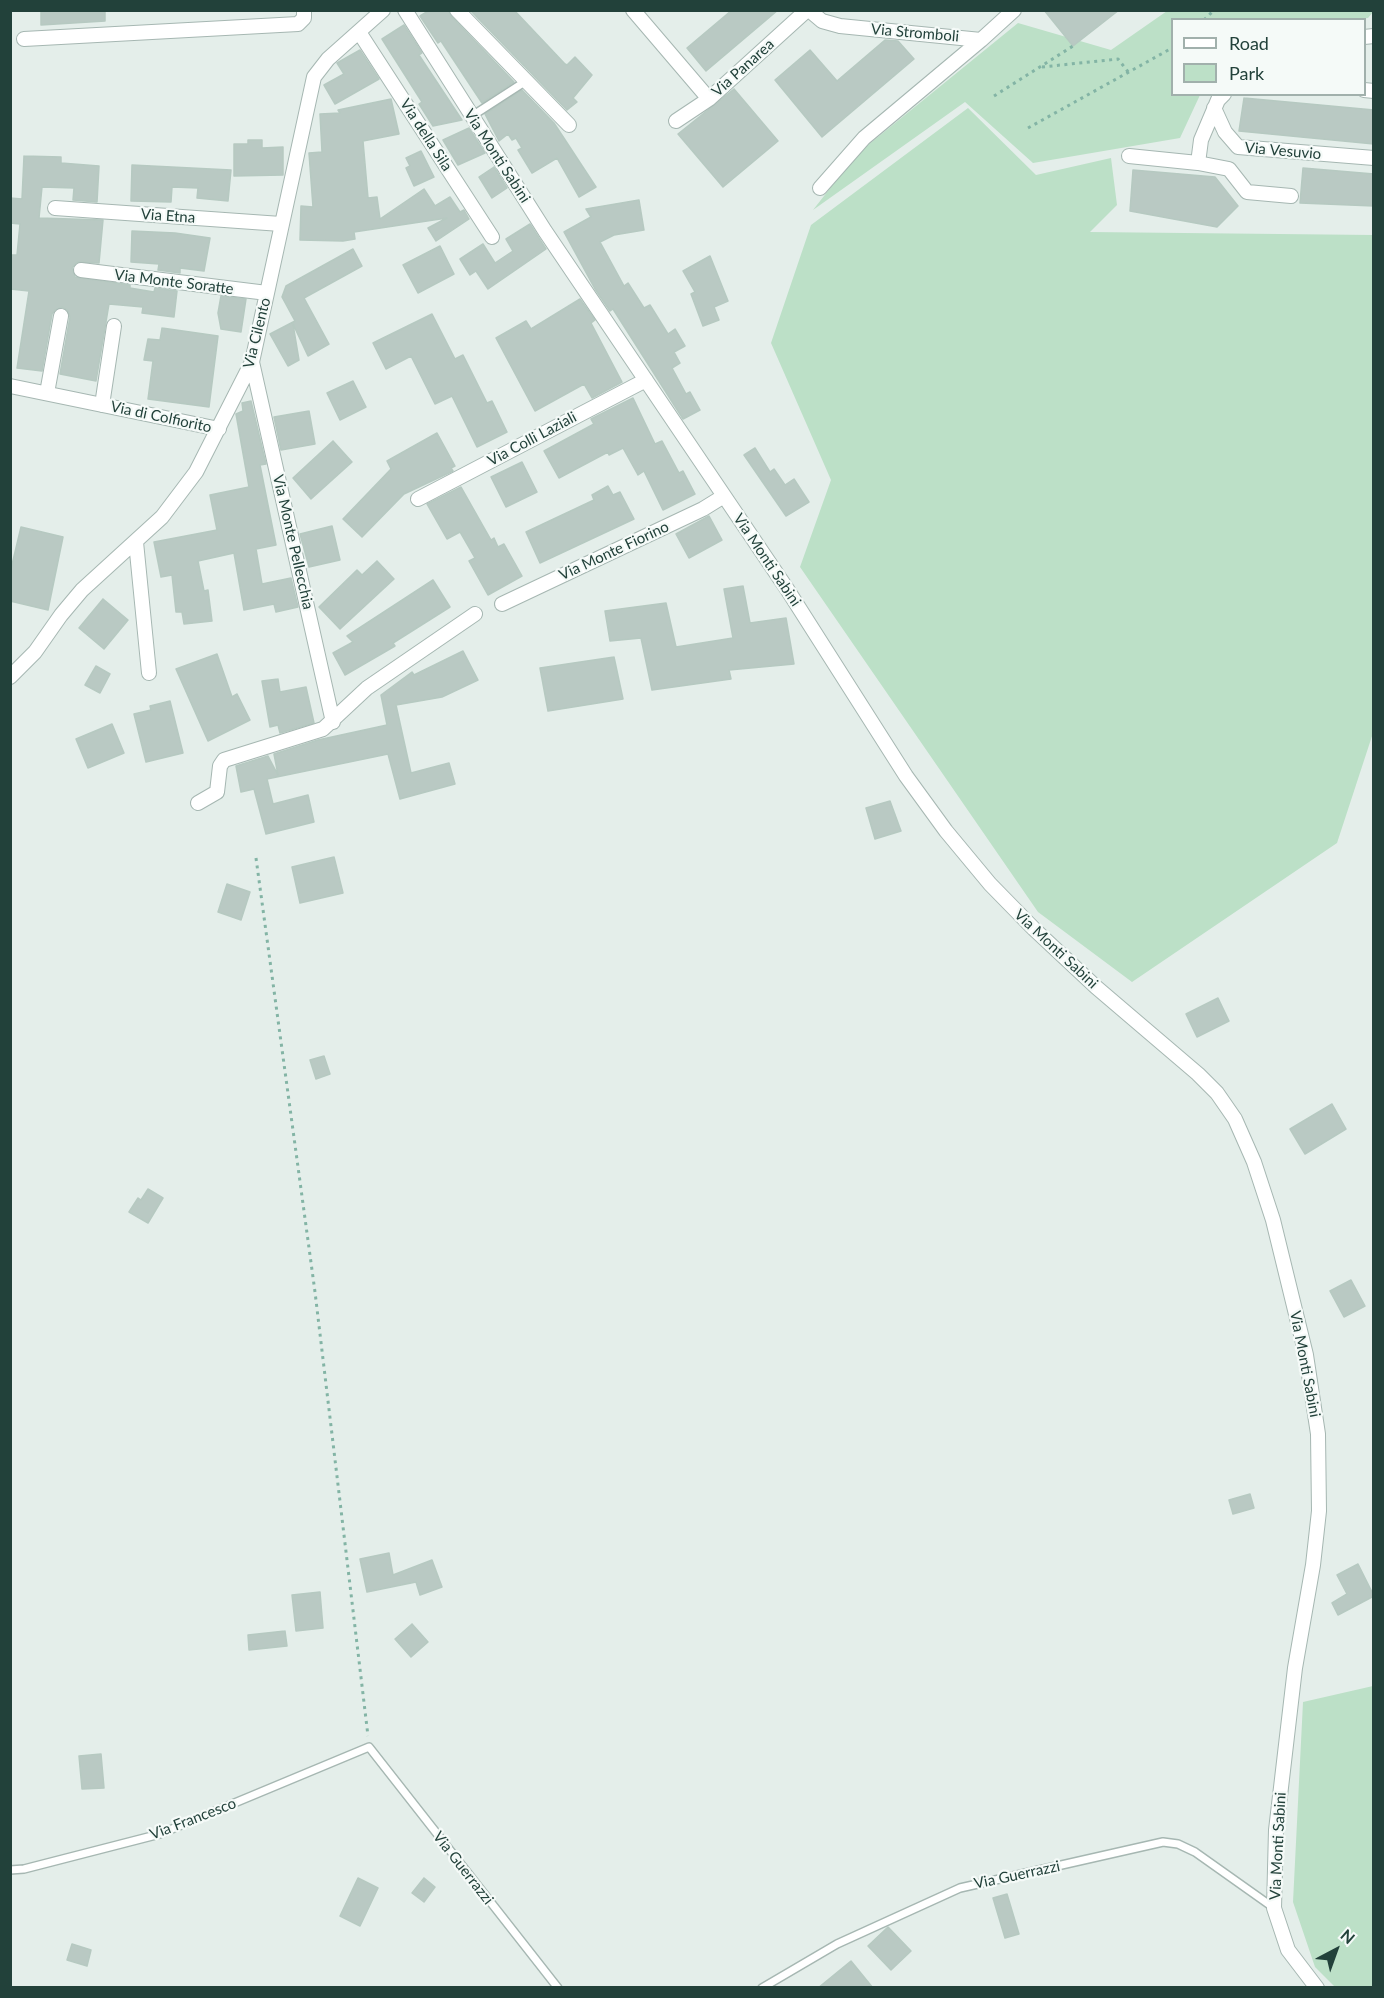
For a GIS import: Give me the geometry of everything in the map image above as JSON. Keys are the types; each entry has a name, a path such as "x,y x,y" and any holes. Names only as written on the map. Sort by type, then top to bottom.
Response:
{"street":[{"path":"24,39 298,24 303,21 304,10"},
{"name":"Via Cilento","path":"10,677 30,659 82,590 136,542 178,498 219,429 252,362 314,77 328,59 383,10"},
{"name":"Via Monti Sabini","path":"405,10 471,116 724,496 906,776 945,831 990,884 1034,929 1208,1083 1235,1119 1254,1162 1273,1220 1306,1355 1315,1407 1320,1464 1319,1511 1313,1565 1296,1668 1276,1830 1274,1908 1288,1950 1317,1988"},
{"path":"458,10 569,125"},
{"path":"633,10 709,99"},
{"name":"Via Panarea","path":"676,121 709,99 808,10"},
{"name":"Via Stromboli","path":"808,10 822,21 840,26 981,40 1014,10"},
{"name":"Via della Sila","path":"359,32 492,237"},
{"path":"820,188 864,138 981,40"},
{"path":"1197,163 1201,140 1214,108 1223,96"},
{"name":"Via Vesuvio","path":"1214,108 1225,132 1238,147 1374,158"},
{"name":"Via Vesuvio","path":"1130,156 1229,168 1247,192 1291,196"},
{"name":"Via Etna","path":"55,208 281,224"},
{"name":"Via Monte Soratte","path":"81,270 267,293"},
{"path":"47,393 61,316"},
{"name":"Via di Colfiorito","path":"102,405 114,326"},
{"name":"Via Monte Pellecchia","path":"252,362 333,722"},
{"name":"Via Colli Laziali","path":"418,499 646,380"},
{"name":"Via di Colfiorito","path":"10,386 219,429"},
{"name":"Via Monte Fiorino","path":"502,604 703,509 724,496"},
{"path":"136,542 149,673"},
{"path":"198,803 217,792 220,766 228,757 312,733 333,722 367,688 475,614"}],"lane":[{"path":"471,116 526,81"},
{"name":"Via Guerrazzi","path":"369,1747 558,1988"},
{"name":"Via Francesco","path":"10,1870 24,1869 160,1834 369,1747"},
{"name":"Via Guerrazzi","path":"762,1988 837,1944 960,1888 1163,1842 1178,1844 1195,1852 1274,1908"}],"path":[{"path":"994,96 1073,46"},
{"path":"1028,128 1171,49"},
{"path":"1042,67 1118,59 1129,73"},
{"path":"256,858 315,1292 369,1747"}],"green space":[{"path":"1167,11 1373,12 1366,18 1171,18 1171,96 1200,96 1180,138 1033,163 965,102 813,210 857,154 1018,23 1111,50"},
{"path":"968,108 1036,175 1111,158 1117,205 1090,232 1373,235 1373,733 1337,843 1132,982 1038,912 800,567 831,480 771,343 811,225"},
{"path":"1373,1686 1373,1987 1335,1987 1315,1967 1293,1902 1303,1702"}],"building":[{"path":"41,10 105,10 105,21 41,25"},
{"path":"430,10 448,10 451,16 514,82 482,103 441,41 438,43 420,16"},
{"path":"470,10 514,10 565,64 567,65 575,57 592,75 573,98 577,102 567,110"},
{"path":"732,10 778,10 706,71 687,48"},
{"path":"1044,10 1119,10 1073,46"},
{"path":"404,25 422,53 419,55 462,120 433,126 419,104 422,102 382,39"},
{"path":"885,40 898,41 914,59 822,137 775,80 810,50 837,81"},
{"path":"360,50 379,79 335,104 324,85 344,74 337,63"},
{"path":"734,89 778,141 723,187 678,134"},
{"path":"522,90 554,123 596,187 579,197 557,158 532,173 518,150 522,148 516,138 512,140 508,134 499,141 485,114"},
{"path":"1244,98 1374,110 1374,144 1239,131"},
{"path":"391,99 399,134 363,141 368,198 377,197 380,219 424,189 435,206 450,197 460,212 464,210 469,219 436,241 428,228 447,218 354,232 355,239 343,241 300,240 301,206 313,207 309,153 322,152 320,114 340,113 338,110"},
{"path":"469,128 485,153 458,165 443,140"},
{"path":"248,140 262,140 262,148 283,147 283,175 234,176 234,144 248,144"},
{"path":"421,151 434,177 414,186 406,168 410,166 406,158"},
{"path":"24,156 61,157 61,163 99,166 97,202 73,200 74,188 42,187 39,218 103,220 99,263 77,262 72,268 75,277 130,285 130,288 154,292 155,288 177,291 174,317 142,313 143,307 109,304 96,381 60,374 70,317 67,310 62,307 52,314 42,371 17,368 29,291 10,289 10,255 17,255 20,224 10,223 10,198 22,199"},
{"path":"132,165 231,170 228,201 197,198 198,188 172,187 171,202 131,201"},
{"path":"494,167 507,188 492,198 479,177"},
{"path":"1303,168 1374,174 1374,206 1300,203"},
{"path":"1133,170 1215,177 1238,206 1217,227 1130,211"},
{"path":"639,200 644,230 614,235 600,242 624,286 628,283 644,308 650,305 668,334 675,329 685,346 674,352 680,363 672,368 686,394 690,392 700,410 683,419 613,309 610,311 595,289 564,232 591,217 586,209"},
{"path":"530,224 546,249 488,289 476,271 470,275 460,259 483,244 495,263 513,251 506,239"},
{"path":"132,231 175,233 210,238 204,271 180,268 180,273 158,270 159,264 131,262"},
{"path":"440,246 454,274 418,293 403,265"},
{"path":"353,249 362,266 304,298 329,344 308,356 293,324 299,360 288,366 270,334 295,321 282,297 286,286"},
{"path":"710,256 728,301 714,307 719,320 703,326 691,294 695,292 683,271"},
{"path":"221,296 246,299 241,332 221,329 218,313"},
{"path":"580,299 595,320 591,323 622,382 592,398 584,384 535,411 496,338 526,321 531,329"},
{"path":"432,314 455,359 463,355 487,403 492,401 507,432 477,447 452,396 435,404 411,356 386,369 373,343"},
{"path":"162,328 218,336 209,407 148,399 153,361 144,360 148,339 160,340"},
{"path":"353,381 366,407 340,420 327,393"},
{"path":"633,398 655,444 662,441 679,473 683,471 695,494 663,510 644,471 638,475 623,448 609,455 608,452 559,478 544,451 594,424 591,419"},
{"path":"251,401 266,464 260,465 276,545 256,549 262,584 291,578 298,607 276,612 274,604 244,610 234,553 198,561 204,591 208,590 212,621 184,624 182,612 176,612 172,575 161,577 154,542 217,530 210,495 249,487 236,414 243,411 242,403"},
{"path":"309,411 315,444 281,450 274,417"},
{"path":"437,433 455,466 451,468 453,471 404,494 362,537 343,519 391,469 387,461"},
{"path":"333,441 352,462 311,499 293,478"},
{"path":"755,448 770,472 774,469 785,485 794,479 809,502 786,516 744,455"},
{"path":"522,462 537,492 506,507 491,477"},
{"path":"608,486 613,495 620,492 634,519 540,563 526,532 594,500 592,495"},
{"path":"461,487 491,540 494,538 498,547 504,544 522,576 488,595 469,561 475,558 460,532 447,539 427,504"},
{"path":"709,516 722,540 689,558 676,534"},
{"path":"332,526 340,560 309,567 300,534"},
{"path":"21,527 63,537 48,610 10,601 10,573"},
{"path":"377,561 394,579 340,629 319,607 357,570 362,575"},
{"path":"433,580 450,607 393,643 395,646 345,675 333,653 353,642 347,636"},
{"path":"743,586 750,623 786,618 794,664 729,670 731,679 652,690 641,638 610,641 605,611 666,603 676,647 733,638 724,589"},
{"path":"103,599 128,620 104,649 79,628"},
{"path":"463,651 478,680 442,697 396,705 411,773 449,763 455,784 400,799 388,754 267,779 273,804 308,795 314,822 266,834 254,789 241,792 236,766 268,756 278,775 274,754 318,740 387,725 381,695 412,672 414,675"},
{"path":"217,654 232,697 237,694 250,720 208,741 176,669"},
{"path":"614,657 623,699 548,711 540,668"},
{"path":"96,666 110,674 100,693 85,685"},
{"path":"278,679 280,692 306,687 314,723 280,733 278,725 270,727 262,681"},
{"path":"170,701 183,753 146,762 134,714 151,710 150,706"},
{"path":"112,724 124,753 88,768 76,739"},
{"path":"890,801 901,831 875,839 866,808"},
{"path":"334,857 343,893 300,903 292,867"},
{"path":"227,884 250,892 241,920 218,912"},
{"path":"1218,998 1229,1021 1197,1037 1186,1014"},
{"path":"324,1056 330,1074 316,1079 310,1060"},
{"path":"1332,1104 1346,1129 1305,1154 1290,1129"},
{"path":"148,1189 163,1198 148,1223 129,1212 138,1198 141,1200"},
{"path":"1351,1280 1365,1306 1344,1317 1330,1291"},
{"path":"1250,1494 1254,1508 1233,1514 1229,1500"},
{"path":"389,1553 393,1575 432,1560 442,1587 420,1595 416,1582 367,1592 360,1559"},
{"path":"1358,1564 1374,1596 1338,1615 1332,1603 1347,1594 1337,1575"},
{"path":"320,1592 323,1628 296,1631 292,1595"},
{"path":"412,1624 428,1642 411,1657 395,1639"},
{"path":"285,1631 287,1646 249,1650 248,1635"},
{"path":"101,1754 104,1788 82,1789 79,1756"},
{"path":"358,1878 378,1888 360,1926 340,1916"},
{"path":"424,1878 435,1887 424,1902 412,1893"},
{"path":"1007,1894 1019,1934 1005,1938 993,1898"},
{"path":"888,1927 911,1951 891,1970 868,1946"},
{"path":"72,1944 91,1950 87,1966 67,1960"},
{"path":"851,1961 873,1988 818,1988"}]}
